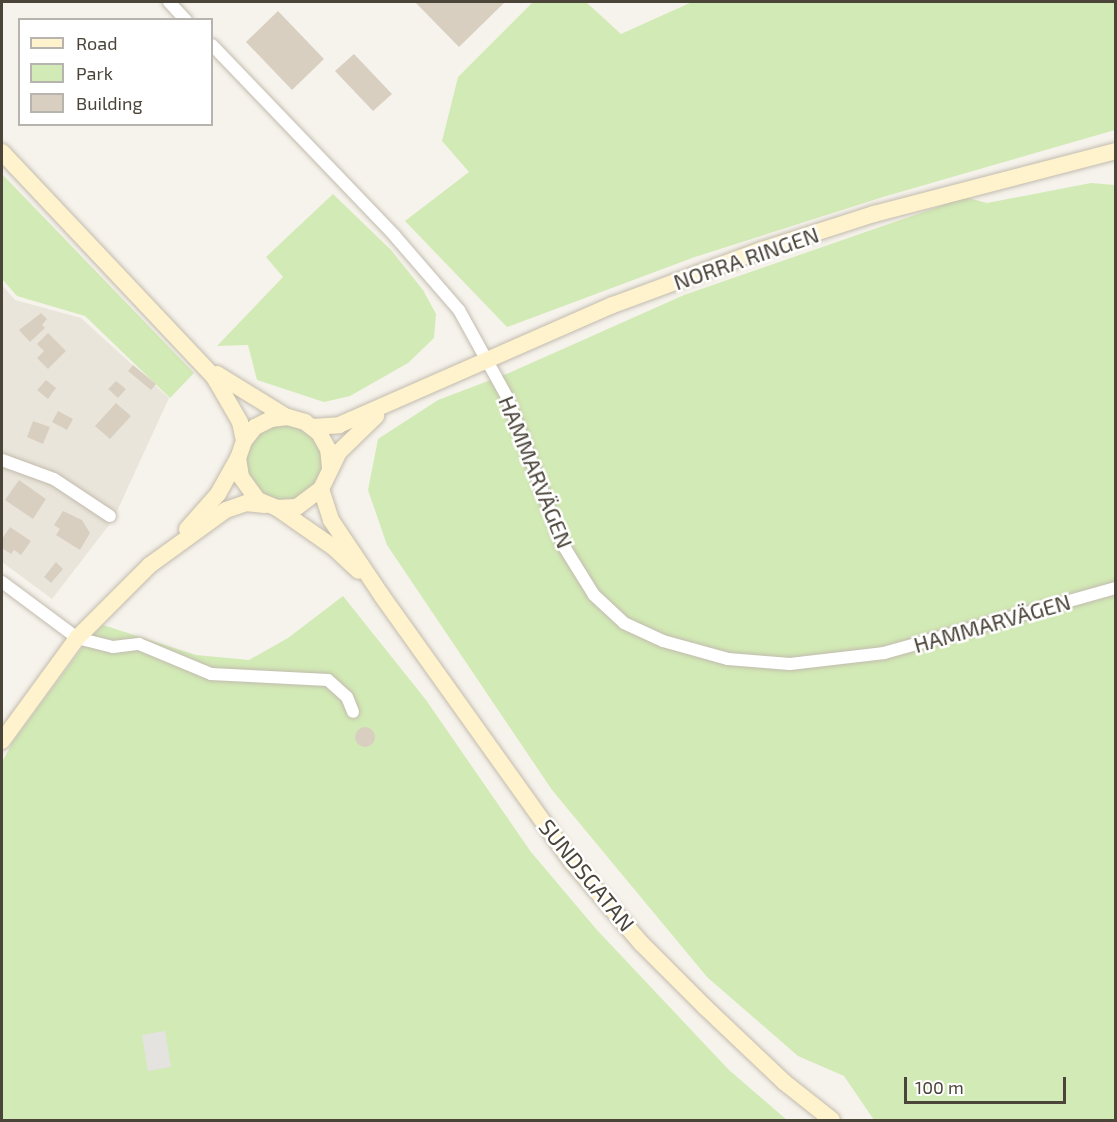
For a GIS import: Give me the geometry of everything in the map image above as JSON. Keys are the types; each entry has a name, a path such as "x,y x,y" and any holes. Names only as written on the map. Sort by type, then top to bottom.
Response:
{"main road":[{"name":"NORRA RINGEN","path":"313,427 339,425 613,305 762,250 874,214 1116,151"},
{"path":"2,152 198,358 235,388 288,417 313,427 328,449 330,467 321,489 297,507 246,503 226,510 168,550"},
{"path":"198,358 236,411 244,441"},
{"name":"NORRA RINGEN","path":"330,467 357,430 390,404"},
{"path":"2,741 76,638 168,550 218,494 238,458 244,441 263,422 288,417"},
{"path":"238,458 244,486 271,506"},
{"name":"SUNDSGATAN","path":"321,489 331,520 382,596 572,862 633,934 761,1060 832,1120"},
{"name":"SUNDSGATAN","path":"271,506 333,547 382,596"}],"street":[{"path":"169,2 184,18"},
{"name":"HAMMARVÄGEN","path":"213,46 394,235 459,310 507,397 563,545 594,596 624,623 663,641 728,659 790,664 884,653 1116,588"},
{"path":"2,460 54,479 110,516"},
{"path":"2,582 76,638 113,647 139,644 211,674 328,680 346,696 353,712"}],"shaded area":[{"path":"2,285 15,300 81,318 169,398 113,520 52,599 2,562"},
{"path":"165,1031 171,1067 148,1071 142,1035"}],"green space":[{"path":"533,2 586,2 621,34 692,2 1115,2 1115,130 883,197 695,257 507,327 405,221 469,172 442,141 458,77"},
{"path":"2,174 194,373 170,398 85,316 17,296 2,279"},
{"path":"1091,183 1115,185 1115,1120 874,1120 844,1076 798,1056 707,977 552,790 387,545 368,490 378,439 438,400 509,373 684,295 955,201 968,198 987,203"},
{"path":"333,194 391,250 423,290 436,314 434,338 408,363 350,396 324,402 257,380 248,345 217,346 283,277 266,257"},
{"path":"284,424 298,427 311,435 319,448 322,462 319,476 311,489 298,497 284,500 270,497 257,489 249,476 246,462 249,448 257,435 270,427"},
{"path":"343,596 426,700 531,852 597,930 729,1070 787,1120 2,1120 2,762 14,740 87,641 103,625 196,655 249,660 288,638"}],"building":[{"path":"415,2 505,2 459,47"},
{"path":"278,11 324,59 292,90 246,42"},
{"path":"354,54 392,94 373,111 335,71"},
{"path":"41,313 47,319 42,325 45,328 30,342 19,330"},
{"path":"48,333 66,351 48,369 37,358 44,351 37,344"},
{"path":"133,365 156,384 151,390 128,371"},
{"path":"46,380 56,388 48,399 37,390"},
{"path":"116,381 126,389 118,398 108,389"},
{"path":"116,403 131,416 110,439 95,426"},
{"path":"58,411 73,419 67,430 52,422"},
{"path":"33,421 50,427 43,444 27,437"},
{"path":"19,480 46,499 33,519 5,500"},
{"path":"63,511 82,520 90,533 80,550 56,535 60,529 54,525"},
{"path":"10,527 31,541 21,555 14,550 11,554 2,548 2,539"},
{"path":"56,562 63,569 51,583 44,577"},
{"path":"365,727 372,730 375,737 372,744 365,747 358,744 355,737 358,730"}]}
